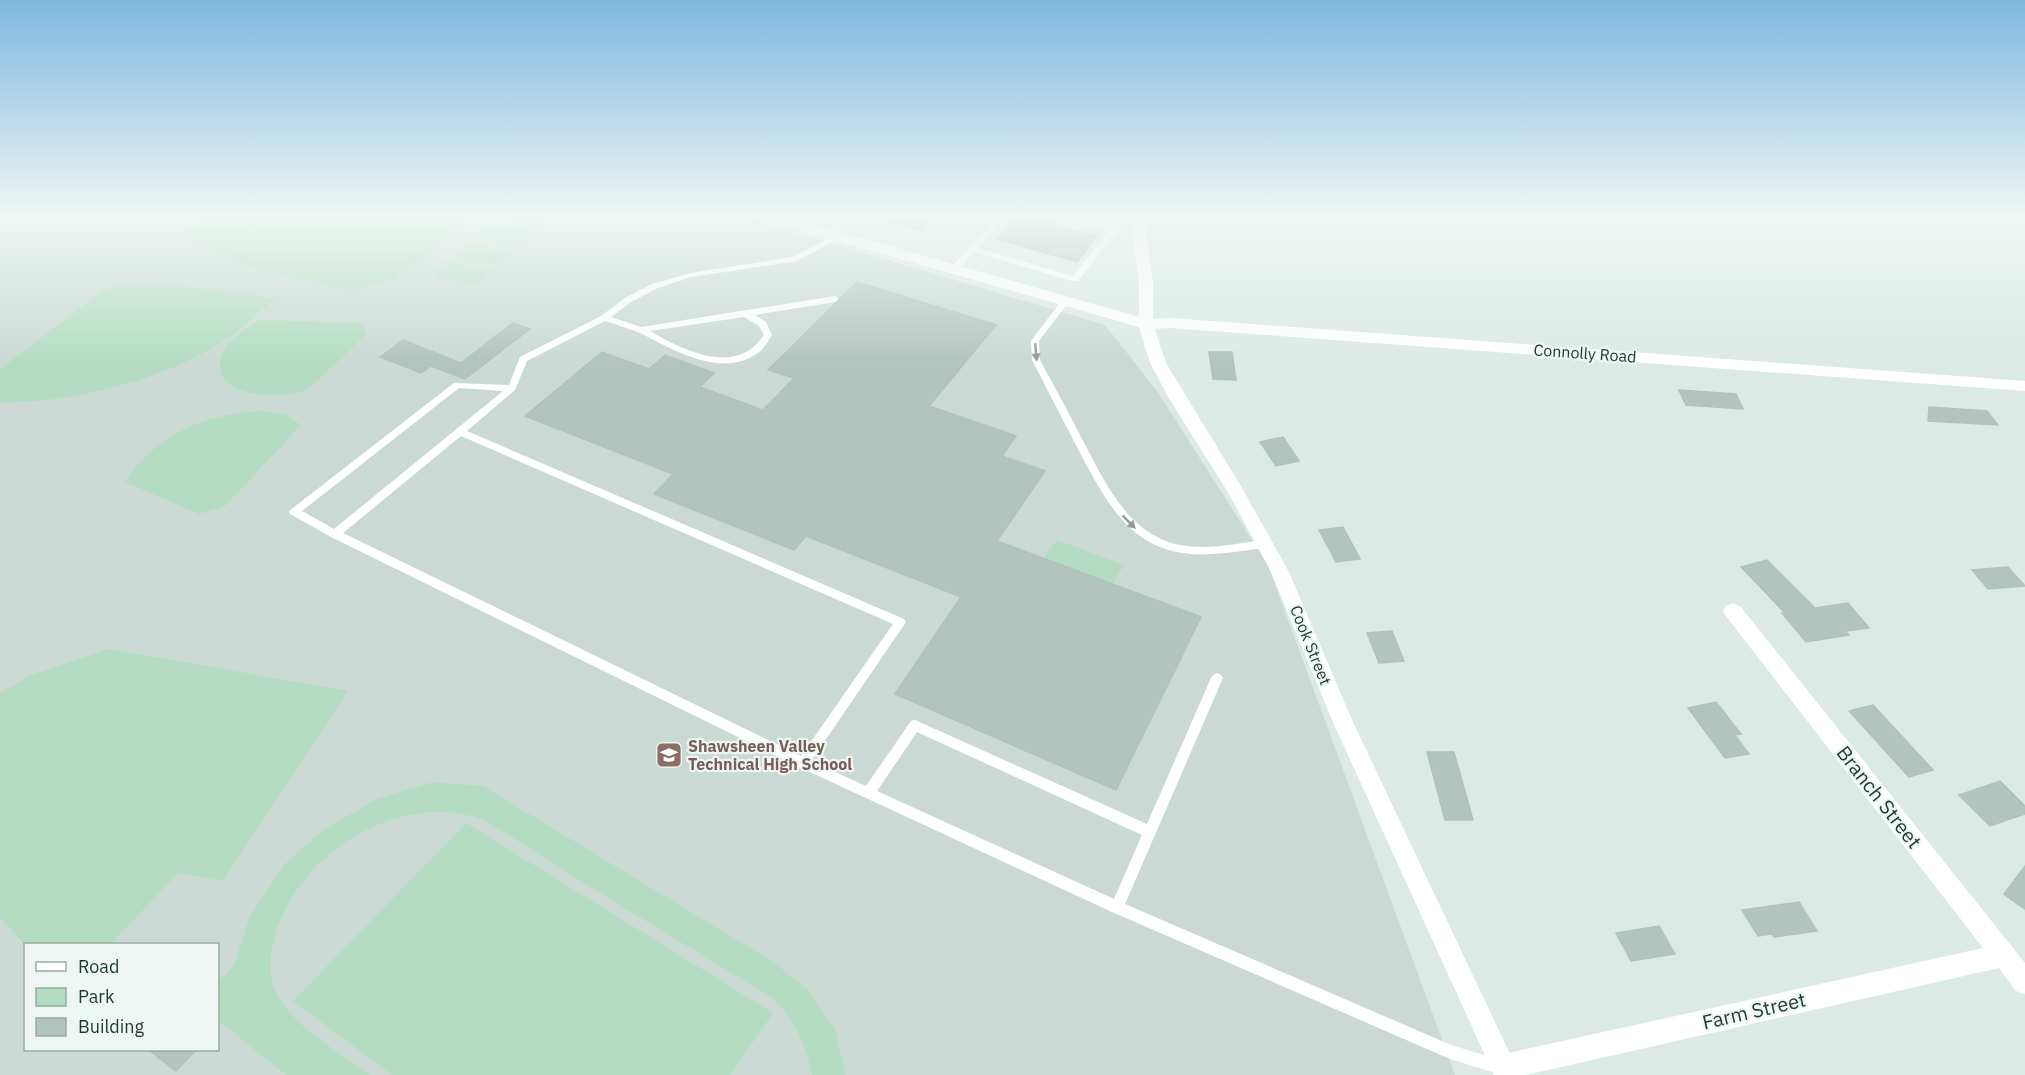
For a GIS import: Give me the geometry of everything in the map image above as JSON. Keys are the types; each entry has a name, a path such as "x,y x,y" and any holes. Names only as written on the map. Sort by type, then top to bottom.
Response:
{"street":[{"name":"Connolly Road","path":"934,264 1064,303 1146,324 1194,324 2025,386"},
{"name":"Cook Street","path":"1144,264 1146,324 1158,363 1178,400 1266,543 1302,620 1342,720 1506,1071"},
{"name":"Branch Street","path":"1733,611 2025,982"},
{"name":"Farm Street","path":"1506,1071 2004,955"}],"lane":[{"path":"335,534 512,388 523,359 604,318 628,300 656,286 690,275 760,264"},
{"path":"953,270 958,264"},
{"path":"1024,264 1075,279 1087,264"},
{"path":"641,330 835,299"},
{"path":"1064,303 1035,341 1036,360 1106,493 1120,513 1150,539 1189,552 1215,551 1266,543"},
{"path":"604,318 641,330 664,344 718,361 732,362 753,354 768,335 766,327 759,320 745,314"},
{"path":"512,388 457,385 294,511 335,534 803,763 1117,907 1450,1052 1506,1071"},
{"path":"461,432 900,622 803,763"},
{"path":"1117,907 1217,678"},
{"path":"868,793 915,725 1150,832"}],"shaded area":[{"name":"Shawsheen Valley Technical High School","path":"0,264 902,264 1105,325 1157,391 1268,565 1455,1075 0,1075"}],"green space":[{"path":"245,264 413,264 395,279 353,290 257,270"},
{"path":"445,264 458,264 492,271 477,285 432,276"},
{"path":"125,283 209,289 276,298 237,332 207,351 151,376 89,393 28,401 0,402 0,369 104,290"},
{"path":"259,320 362,323 366,334 306,389 290,394 264,395 238,389 228,383 221,375 220,363 230,343"},
{"path":"264,411 286,415 301,425 225,506 199,514 125,482 152,451 185,429 223,416"},
{"path":"1057,540 1124,565 1109,589 1039,564"},
{"path":"109,649 348,691 223,881 178,873 112,943 24,944 0,918 0,693 29,676"},
{"path":"433,782 483,786 772,961 809,991 835,1029 845,1075 812,1075 807,1053 798,1033 773,998 493,825 475,817 445,812 414,814 384,822 355,836 329,855 307,877 289,903 277,930 272,951 270,966 274,988 281,1002 303,1026 370,1075 286,1075 219,1021 219,981 234,965 250,916 285,864 323,830 377,799"},
{"path":"466,823 773,1013 730,1075 392,1075 293,1001"}],"building":[{"path":"857,282 996,325 929,406 1016,436 1002,456 1045,471 997,541 1201,617 1116,790 895,694 961,597 806,536 794,550 654,494 673,474 525,416 602,352 649,369 665,355 714,373 700,387 763,410 794,378 768,370"},
{"path":"513,323 530,329 465,379 431,366 421,373 380,357 403,340 461,363"},
{"path":"1209,352 1232,352 1236,380 1213,379"},
{"path":"1679,390 1736,394 1743,409 1686,405"},
{"path":"1929,407 1987,411 1998,425 1928,421"},
{"path":"1283,437 1299,461 1276,466 1260,442"},
{"path":"1343,527 1360,559 1336,562 1319,530"},
{"path":"1767,560 1815,608 1848,603 1869,628 1845,631 1849,635 1806,642 1782,613 1785,613 1741,567"},
{"path":"2008,567 2025,586 1988,589 1972,570"},
{"path":"1392,631 1404,661 1379,663 1367,633"},
{"path":"1716,702 1741,734 1735,735 1749,754 1725,758 1688,708"},
{"path":"1873,705 1933,770 1909,777 1849,711"},
{"path":"1427,752 1454,752 1473,820 1445,820"},
{"path":"2000,781 2025,806 2025,814 1990,826 1959,795"},
{"path":"2025,866 2025,909 2004,894"},
{"path":"1799,902 1817,931 1774,937 1772,934 1758,936 1742,910"},
{"path":"1659,926 1675,954 1631,961 1616,933"},
{"path":"150,1051 195,1051 176,1071"}],"place":[{"name":"Shawsheen Valley Technical High School","path":"669,755"}]}
